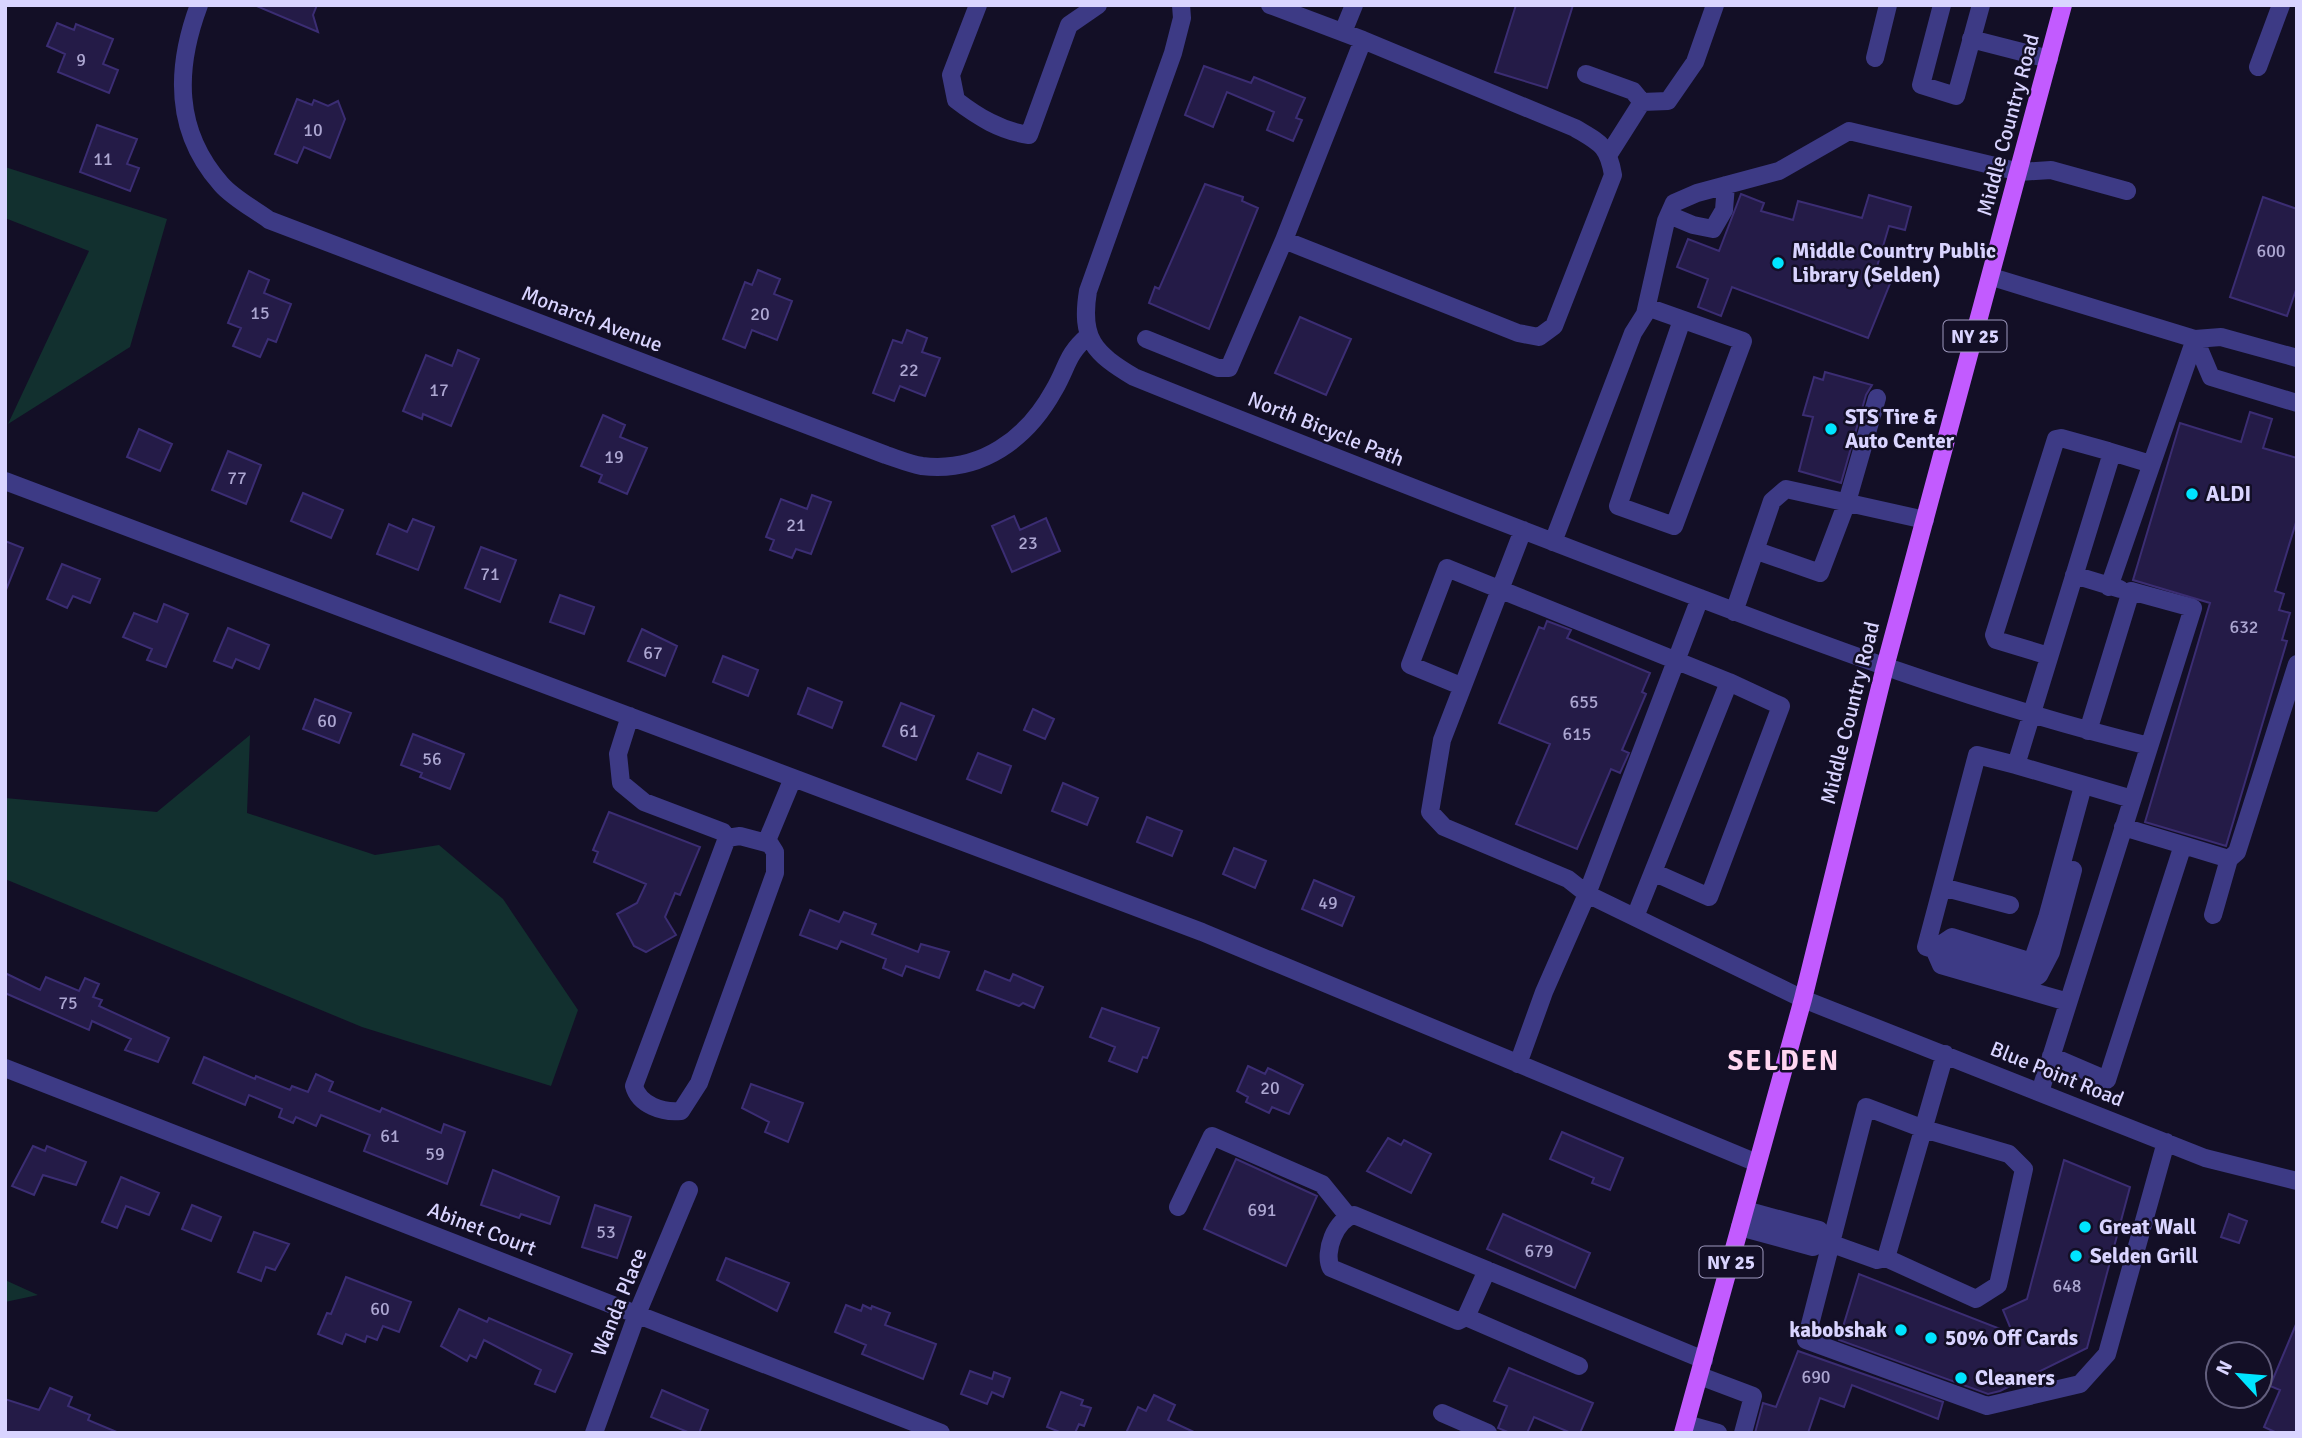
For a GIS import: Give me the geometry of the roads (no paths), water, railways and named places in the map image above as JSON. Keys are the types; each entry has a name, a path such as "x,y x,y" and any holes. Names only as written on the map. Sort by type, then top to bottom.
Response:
{"main road":[{"name":"Middle Country Road","path":"1684,1428 1803,999 1885,667 2063,5"}],"street":[{"name":"Monarch Avenue","path":"199,5 183,59 182,101 195,150 222,186 269,220 886,455 922,466 956,466 986,459 1034,421 1055,389 1072,351 1088,336"},
{"path":"978,5 951,75 956,100 977,116 1014,133 1029,135 1069,25 1098,5"},
{"path":"1088,336 1084,318 1088,291 1173,53 1182,18 1181,5"},
{"path":"1343,32 1354,5"},
{"path":"1642,102 1668,101 1695,62 1715,5"},
{"path":"1875,58 1888,5"},
{"path":"1942,5 1921,85 1956,96 1980,5"},
{"path":"2258,67 2281,5"},
{"path":"1274,6 1575,128 1602,144 1609,155 1613,175 1554,326 1539,337 1518,334 1284,240"},
{"path":"1971,39 2049,59"},
{"path":"1146,339 1218,369 1229,368 1284,240 1363,40"},
{"path":"1586,74 1633,91 1642,102"},
{"path":"1609,155 1642,102"},
{"path":"1553,542 1633,333 1647,307 1674,203 1779,171 1849,131 2020,172 2051,170 2127,191"},
{"path":"1669,215 1693,225 1713,229 1724,210 1726,185"},
{"path":"1992,276 2195,339 2221,337 2297,358"},
{"path":"1647,307 1743,341 1674,526 1618,506 1682,320"},
{"name":"North Bicycle Path","path":"1088,336 1102,358 1134,377 1553,542 1885,667 2088,731 2149,746"},
{"path":"2195,339 2211,377 2297,403"},
{"path":"2109,587 2195,339"},
{"path":"1758,551 1820,573 1847,502 1877,398"},
{"path":"2049,656 1996,640 1994,635 2056,439 2151,464"},
{"path":"2016,765 2110,456 2108,451"},
{"path":"5,481 1202,932 1757,1163"},
{"path":"1734,611 1758,551 1772,501 1786,489 1925,520"},
{"path":"1523,530 1499,591 1461,686 1410,665 1447,568 1499,591 1729,682 1781,706 1709,897 1653,872"},
{"path":"2039,1092 2193,608 2109,587 2074,575"},
{"path":"2088,731 2131,591"},
{"path":"1518,1064 1544,992 1587,894 1700,598"},
{"path":"2213,915 2229,859 2237,852 2255,801 2297,664"},
{"path":"1635,917 1729,682"},
{"name":"Blue Point Road","path":"1461,686 1442,740 1430,813 1444,827 1567,880 1587,894 1803,999 2206,1158 2297,1181"},
{"path":"630,716 618,754 621,783 643,802 723,832 727,838"},
{"path":"2068,1002 1941,965 1930,948 1942,887 1976,755 2132,799"},
{"path":"766,843 793,778"},
{"path":"1930,948 1952,937 2032,962 2083,786"},
{"path":"2123,827 2229,859"},
{"path":"2020,988 2039,975 2051,952 2079,850 2071,834"},
{"path":"740,836 766,843 775,852 775,873 699,1083 681,1111 671,1112 643,1102 634,1086 727,838 740,836"},
{"path":"2051,1056 2107,1080 2183,845"},
{"path":"1942,887 2010,905"},
{"path":"1886,1258 1945,1054"},
{"name":"Abinet Court","path":"5,1068 941,1433"},
{"path":"1743,1218 1814,1247 1828,1242 1877,1260 1886,1258 1976,1299 1998,1285 2024,1169 2008,1154 1923,1129 1866,1107 1828,1242 1806,1340 1987,1406 2080,1384 2107,1354 2166,1142"},
{"path":"1178,1208 1212,1136 1322,1184 1348,1216"},
{"name":"Wanda Place","path":"593,1433 637,1314 689,1190"},
{"path":"1487,1270 1466,1317 1458,1321 1331,1268 1327,1252 1340,1223 1348,1216 1354,1215 1487,1270 1702,1368 1753,1396 1743,1433"},
{"path":"1466,1317 1578,1366"},
{"path":"1442,1413 1488,1433"},
{"path":"1684,1428 1718,1433"}],"place":[{"name":"Middle Country Public Library (Selden)","path":"1778,263"},
{"name":"STS Tire & Auto Center","path":"1831,429"},
{"name":"ALDI","path":"2192,494"},
{"name":"Great Wall","path":"2085,1227"},
{"name":"Selden Grill","path":"2076,1256"},
{"name":"kabobshak","path":"1901,1330"},
{"name":"50% Off Cards","path":"1931,1338"},
{"name":"Cleaners","path":"1961,1378"}],"district":[{"name":"SELDEN","path":"1784,1060"}]}
